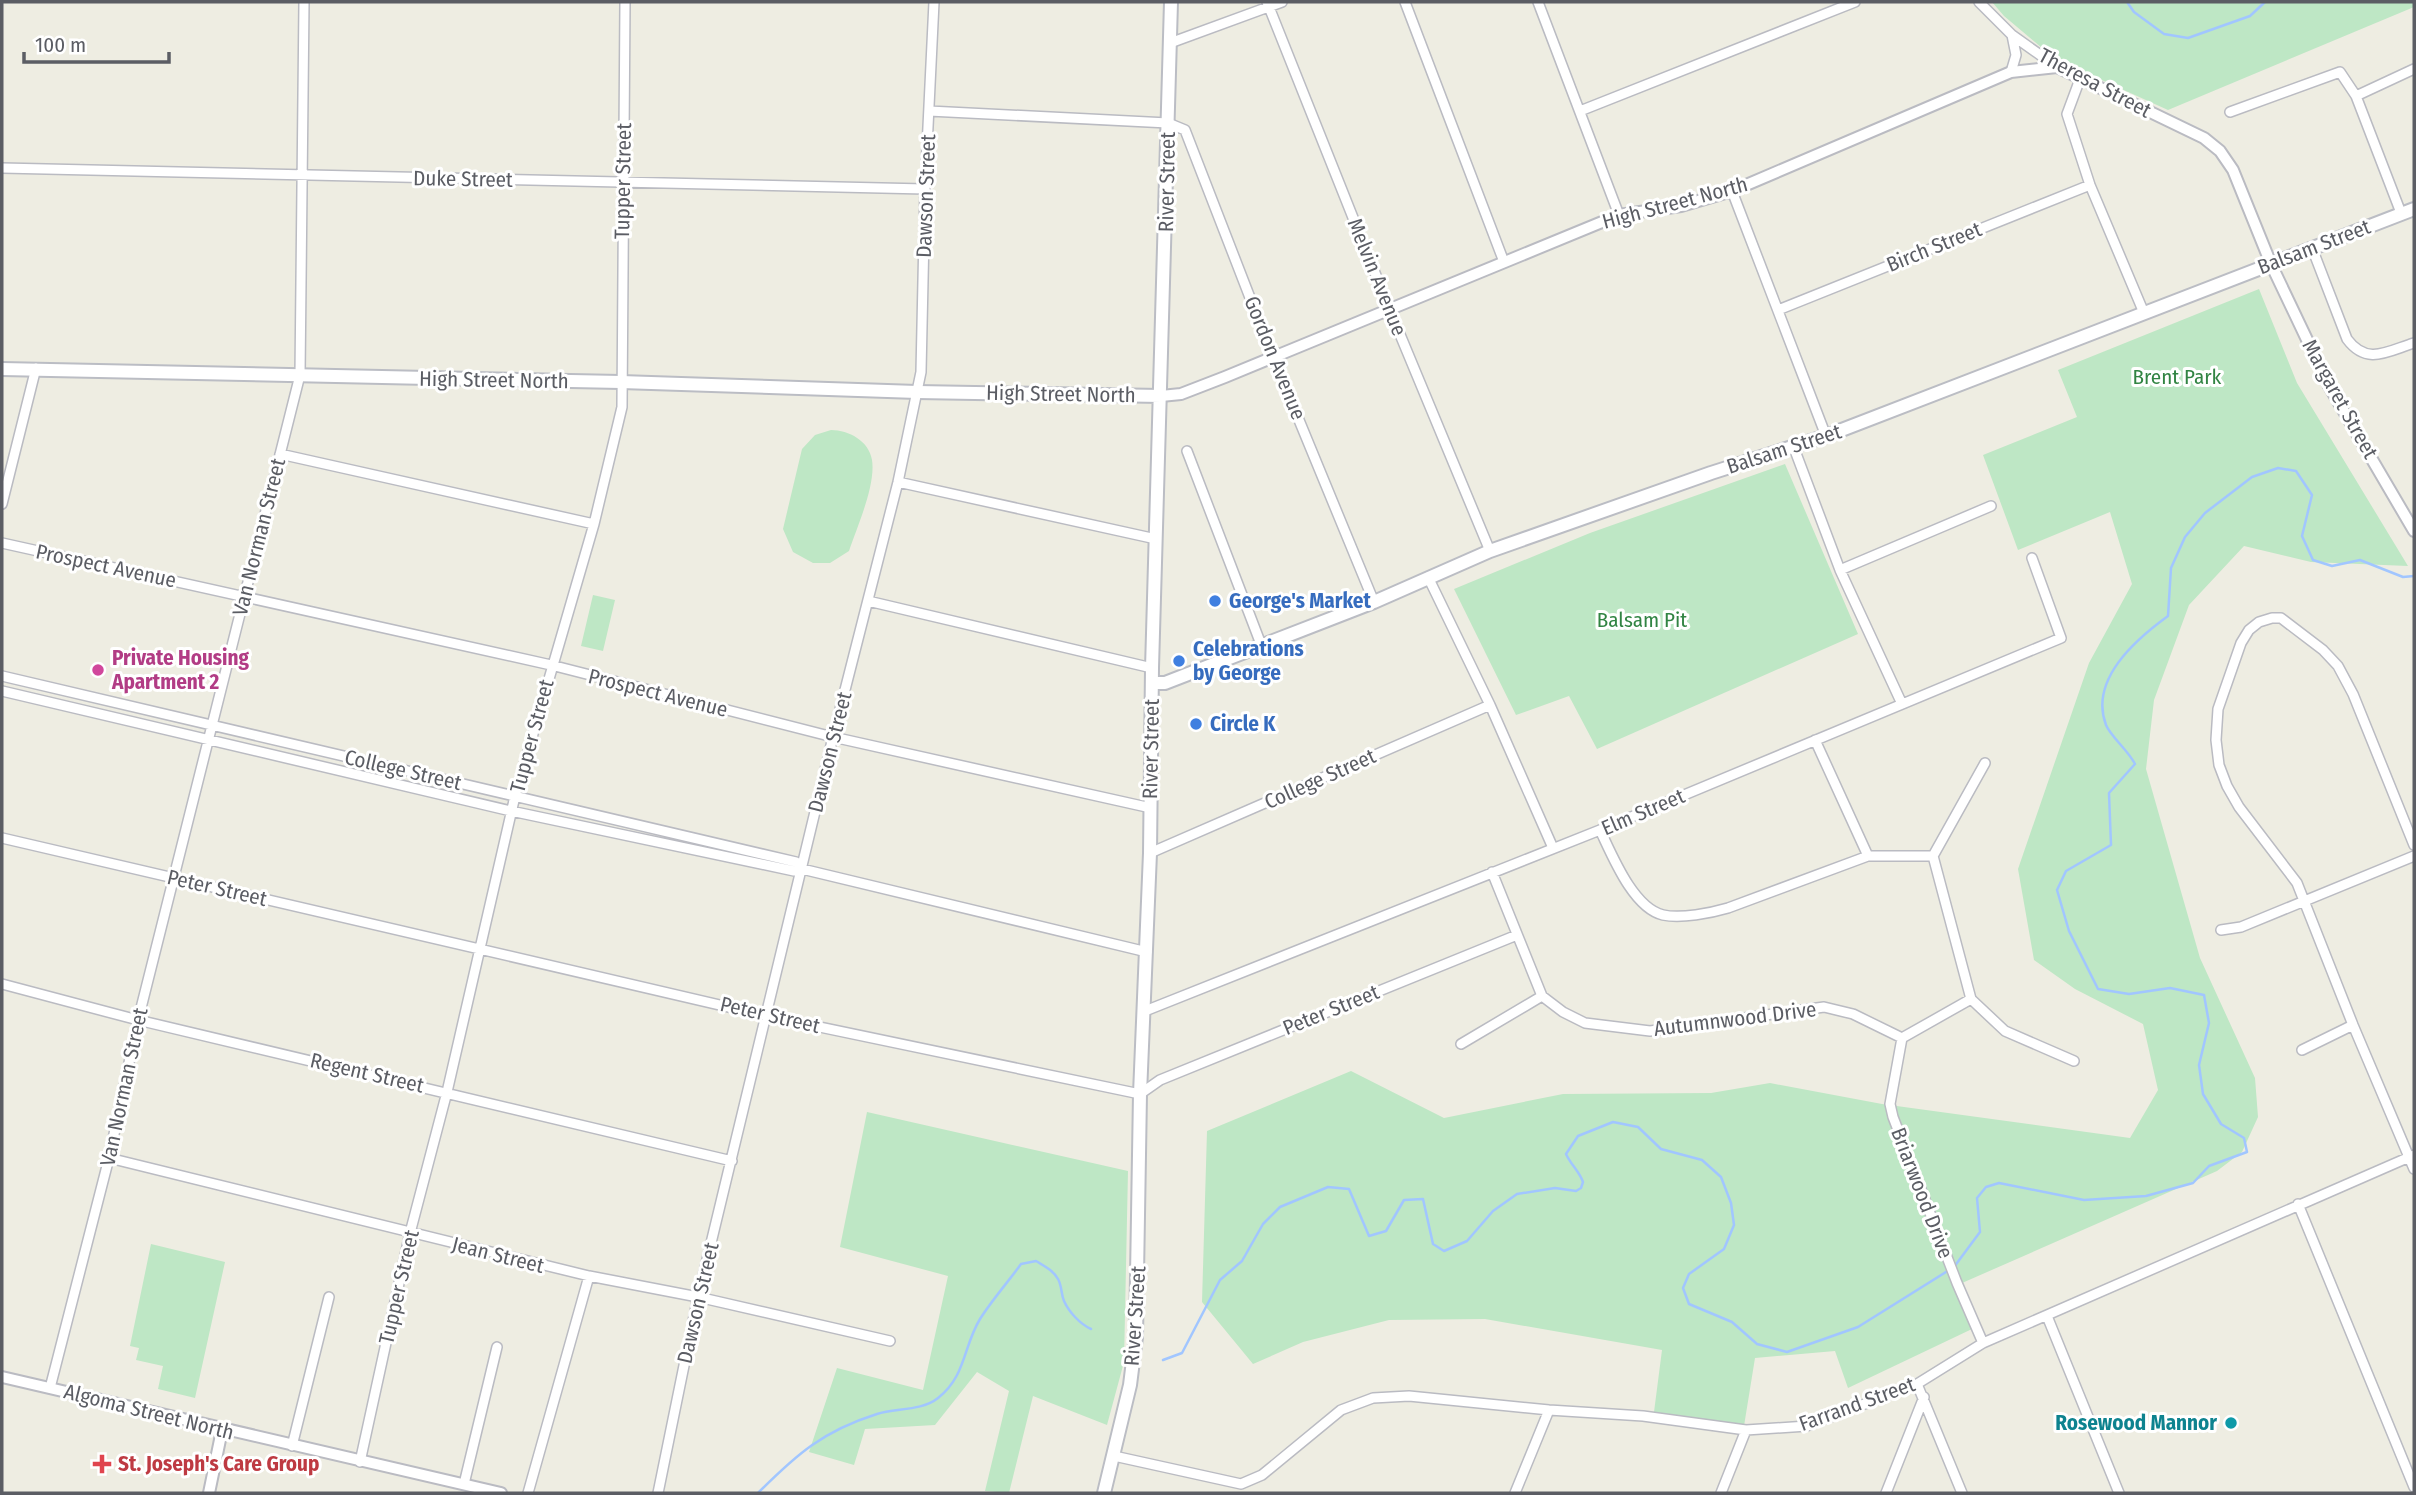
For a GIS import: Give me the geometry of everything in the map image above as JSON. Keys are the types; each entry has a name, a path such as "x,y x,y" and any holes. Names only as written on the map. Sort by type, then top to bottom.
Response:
{"main road":[{"name":"River Street","path":"1104,1493 1130,1385 1136,1337 1140,1094 1150,853 1152,668 1171,2"},
{"name":"Balsam Street","path":"1152,683 1165,683 1262,646 1374,602 1490,551 1711,472 1826,436 2414,209"},
{"name":"High Street North","path":"2,369 1161,396"}],"street":[{"name":"Van Norman Street","path":"50,1388 108,1158 138,1020 207,739 300,375 304,2"},
{"name":"Tupper Street","path":"360,1462 410,1233 447,1093 511,811 551,665 594,524 622,407 625,2"},
{"name":"Dawson Street","path":"658,1493 698,1297 833,737 898,482 921,372 925,189 934,2"},
{"path":"1170,43 1268,4 1282,2"},
{"path":"1405,2 1504,262"},
{"path":"1538,2 1619,215"},
{"path":"1580,111 1855,2"},
{"name":"Theresa Street","path":"1979,2 2012,35 2057,68 2204,138 2220,151"},
{"name":"Melvin Avenue","path":"1268,4 1388,308 1490,551"},
{"path":"2011,72 2016,55 2012,35"},
{"name":"High Street North","path":"1161,396 1181,394 1619,215 1681,206 1732,191 2011,72 2057,68"},
{"path":"2356,96 2414,69"},
{"path":"2230,112 2340,72 2356,96 2401,214"},
{"path":"2080,79 2067,114 2090,185 2144,313"},
{"path":"929,111 1168,123"},
{"name":"Gordon Avenue","path":"1168,123 1185,130 1273,357 1374,602"},
{"name":"Margaret Street","path":"2220,151 2233,170 2271,264 2329,386 2411,517 2414,531"},
{"name":"Duke Street","path":"2,168 925,189"},
{"name":"Birch Street","path":"1778,310 2090,185"},
{"path":"1732,191 1826,436"},
{"path":"2312,248 2347,339 2355,349 2365,355 2377,354 2414,342"},
{"path":"2,504 36,368"},
{"path":"1794,447 1840,570 1902,704"},
{"path":"1186,451 1262,646"},
{"path":"280,454 594,524"},
{"path":"898,482 1156,539"},
{"path":"1840,570 1991,506"},
{"name":"Prospect Avenue","path":"2,543 551,665 833,737 1151,808"},
{"name":"Elm Street","path":"1144,1011 1600,830 2061,638 2032,558"},
{"path":"1428,577 1490,705 1553,849"},
{"path":"868,601 1152,668"},
{"path":"2414,845 2353,694 2338,666 2323,650 2281,618 2259,622 2249,630 2241,643 2218,709 2216,740 2219,765 2239,807 2297,883 2306,901 2353,1025 2412,1156 2414,1169"},
{"name":"College Street","path":"2,676 796,862 802,869"},
{"name":"College Street","path":"2,691 511,811 794,871 802,869 1147,952"},
{"name":"College Street","path":"1150,853 1490,705"},
{"path":"1815,740 1868,856"},
{"path":"1985,763 1933,856 1971,999 2005,1031 2074,1061"},
{"path":"418,788 423,775"},
{"path":"1600,830 1621,875 1655,912 1665,916 1708,913 1728,908 1868,856 1933,856"},
{"name":"Peter Street","path":"2,838 481,947 767,1016 1140,1094 1160,1080 1517,934"},
{"path":"2221,930 2241,927 2414,856"},
{"path":"1461,1044 1542,996 1492,872"},
{"name":"Regent Street","path":"2,984 138,1020 732,1161"},
{"name":"Autumnwood Drive","path":"1542,996 1585,1023 1598,1025 1650,1031 1824,1007 1853,1014 1902,1038"},
{"path":"1902,1038 1971,999"},
{"path":"2302,1050 2353,1025"},
{"name":"Briarwood Drive","path":"1902,1038 1890,1104 1892,1117 1983,1343"},
{"name":"Farrand Street","path":"1114,1457 1240,1489 1262,1475 1341,1410 1373,1398 1409,1396 1643,1416 1746,1430 1807,1426 1917,1384 1983,1343 2412,1156"},
{"name":"Jean Street","path":"108,1158 589,1276 698,1297 890,1341"},
{"path":"2298,1205 2414,1487"},
{"path":"528,1493 589,1276"},
{"path":"292,1446 329,1297"},
{"path":"2047,1316 2119,1493"},
{"path":"464,1483 497,1347"},
{"name":"Algoma Street North","path":"2,1377 501,1493"},
{"path":"1917,1384 1962,1493"},
{"path":"1886,1493 1924,1397"},
{"path":"1515,1493 1549,1410"},
{"path":"209,1493 222,1430"},
{"path":"1721,1493 1746,1430"}],"green space":[{"path":"1992,2 2414,2 2414,7 2168,110 2055,59 2004,16"},
{"name":"Brent Park","path":"2259,289 2297,383 2408,566 2311,562 2244,546 2189,605 2154,700 2146,769 2200,958 2255,1078 2258,1117 2242,1152 2217,1171 1953,1287 1972,1329 1848,1388 1835,1351 1755,1358 1744,1426 1654,1412 1662,1350 1485,1319 1389,1320 1303,1342 1253,1364 1202,1302 1207,1131 1351,1071 1444,1118 1563,1094 1711,1093 1770,1083 1882,1104 2130,1138 2158,1090 2143,1024 2075,989 2034,960 2018,869 2089,663 2132,584 2110,512 2018,550 1983,455 2077,417 2058,370"},
{"path":"831,430 851,434 867,447 872,460 871,481 849,551 830,563 813,563 793,552 783,529 802,449 815,435"},
{"name":"Balsam Pit","path":"1785,464 1858,634 1597,749 1569,696 1516,715 1454,589 1590,533"},
{"path":"593,595 615,600 603,651 581,646"},
{"path":"867,1112 1128,1171 1124,1362 1107,1425 1033,1396 1009,1493 985,1491 1009,1391 977,1372 935,1425 865,1429 854,1465 809,1452 837,1368 923,1390 948,1276 840,1247"},
{"path":"151,1244 225,1262 195,1398 158,1389 163,1366 136,1360 139,1348 130,1346"}],"waterway":[{"path":"2127,2 2134,12 2164,34 2188,38 2250,16 2265,2"},
{"path":"1163,1360 1182,1353 1220,1280 1242,1261 1263,1224 1280,1207 1328,1187 1349,1189 1369,1236 1386,1231 1404,1200 1423,1199 1433,1244 1444,1251 1467,1241 1493,1211 1517,1194 1555,1188 1576,1191 1581,1188 1583,1182 1566,1154 1578,1136 1613,1122 1638,1127 1661,1149 1702,1160 1721,1177 1731,1203 1734,1225 1724,1249 1689,1274 1683,1288 1689,1304 1732,1322 1757,1344 1787,1352 1858,1327 1954,1267 1980,1232 1977,1198 1986,1187 1999,1183 2084,1200 2146,1196 2193,1183 2209,1166 2247,1152 2244,1138 2221,1124 2203,1094 2199,1065 2209,1023 2204,995 2170,988 2129,994 2098,989 2069,931 2057,890 2066,871 2111,845 2109,793 2135,764 2106,725 2102,708 2104,692 2109,677 2129,649 2168,616 2171,568 2185,537 2205,513 2252,477 2278,468 2296,471 2312,495 2302,536 2313,560 2332,566 2360,560 2403,577 2414,576"},
{"path":"758,1493 799,1455 841,1428 877,1414 917,1407 938,1398 959,1371 980,1319 1021,1264 1036,1261 1054,1273 1069,1309 1079,1321 1091,1329"}],"place":[{"name":"George's Market","path":"1215,601"},
{"name":"Celebrations by George","path":"1179,661"},
{"name":"Private Housing Apartment 2","path":"98,670"},
{"name":"Circle K","path":"1196,724"},
{"name":"Rosewood Mannor","path":"2231,1423"},
{"name":"St. Joseph's Care Group","path":"102,1464"}]}
